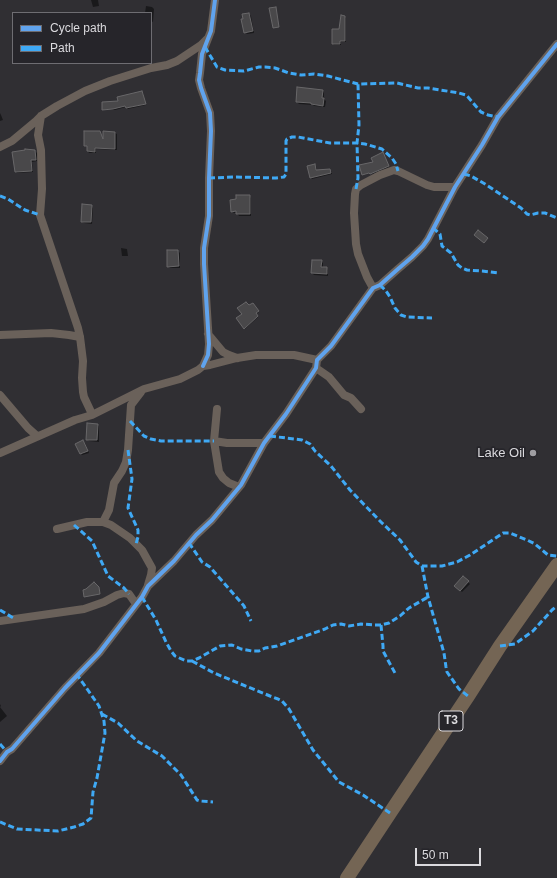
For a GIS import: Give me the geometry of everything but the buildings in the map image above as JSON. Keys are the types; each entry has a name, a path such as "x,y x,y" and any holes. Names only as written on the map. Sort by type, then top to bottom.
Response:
{"highway":[{"name":"T3","path":"347,878 500,646 557,565"}],"street":[{"path":"0,453 37,436 92,414 144,389 180,379 203,366 208,355 204,248 209,216 211,131 210,113 199,80 201,59 211,31 214,0"},
{"path":"0,147 12,141 41,116 85,91 110,81 177,61 201,45 208,38"},
{"path":"148,586 174,561 196,535 212,520 239,487 264,443 286,414 317,364 374,288 380,285 423,246 455,187 498,118 557,44"},
{"path":"41,116 38,135 41,150 42,189 40,215 80,337 83,361 82,392 92,414"},
{"path":"374,288 367,277 358,254 356,244 354,213 356,188 380,175 394,170 434,187 455,187"},
{"path":"0,335 60,334 80,337"},
{"path":"208,334 223,352 237,358"},
{"path":"203,366 256,355 294,355 317,364 344,395 351,398 361,409"},
{"path":"103,522 109,510 114,483 126,462 131,404 144,389"},
{"path":"0,396 37,436"},
{"path":"217,409 214,441 219,472 229,483 239,487"},
{"path":"214,441 228,443 264,443"},
{"path":"0,761 55,699 99,653 142,597 148,586 151,575 152,568 142,550 130,538 111,525 103,522 87,522 57,529"},
{"path":"0,621 84,609 124,593 129,594 136,604"}],"marked path":[{"path":"205,47 217,67 225,70 244,71 265,67 301,75 314,74 328,76 358,84 397,83 418,88 428,88 459,93 466,95 481,112 498,117"},
{"path":"356,189 358,178 358,84"},
{"path":"209,178 284,177 286,174 286,141 292,137 330,143 365,144 382,149 392,158 398,171"},
{"path":"464,174 471,176 485,184 521,208 527,214 545,213 557,218"},
{"path":"0,196 8,199 25,210 40,215"},
{"path":"433,228 440,234 442,246 451,253 458,265 462,268 467,270 499,273"},
{"path":"380,285 386,291 395,308 401,315 407,317 432,318"},
{"path":"130,421 144,436 151,439 161,441 214,441"},
{"path":"270,436 302,440 310,444 315,451 331,466 350,490 400,540 416,562 422,566 442,566 457,562 503,533 510,533 527,540 535,544 548,555 557,556"},
{"path":"128,450 132,479 128,508 138,530 136,544"},
{"path":"74,525 92,541 108,576 124,588 129,594"},
{"path":"189,543 202,562 210,567 244,606 251,621"},
{"path":"422,566 428,597 444,653 447,672 459,689 468,696"},
{"path":"142,597 156,620 171,651 175,656 186,661 192,661 199,658 220,646 232,645 241,649 259,651 265,648 277,646 333,625 381,625 389,623 409,608 428,597"},
{"path":"500,646 515,644 533,631 557,606"},
{"path":"0,610 15,619"},
{"path":"381,625 383,651 395,673"},
{"path":"192,661 214,673 282,701 289,709 313,750 339,782 363,795 390,813"},
{"path":"0,822 17,829 58,831 83,824 91,818 93,792 105,733 104,721 99,706 77,675"},
{"path":"102,714 118,723 137,741 162,756 181,775 197,800 213,802"},
{"path":"0,744 7,752"}],"cycle path":[{"path":"203,366 208,355 209,344 204,248 209,216 211,131 210,113 199,80 202,54 211,31 215,0"},
{"path":"0,761 65,688 99,653 142,597 148,586 174,561 196,535 212,520 241,485 264,443 286,414 316,368 317,360 331,346 373,288 380,285 423,246 455,187 498,117 557,44"}],"place":[{"name":"Lake Oil","path":"533,453"}]}
